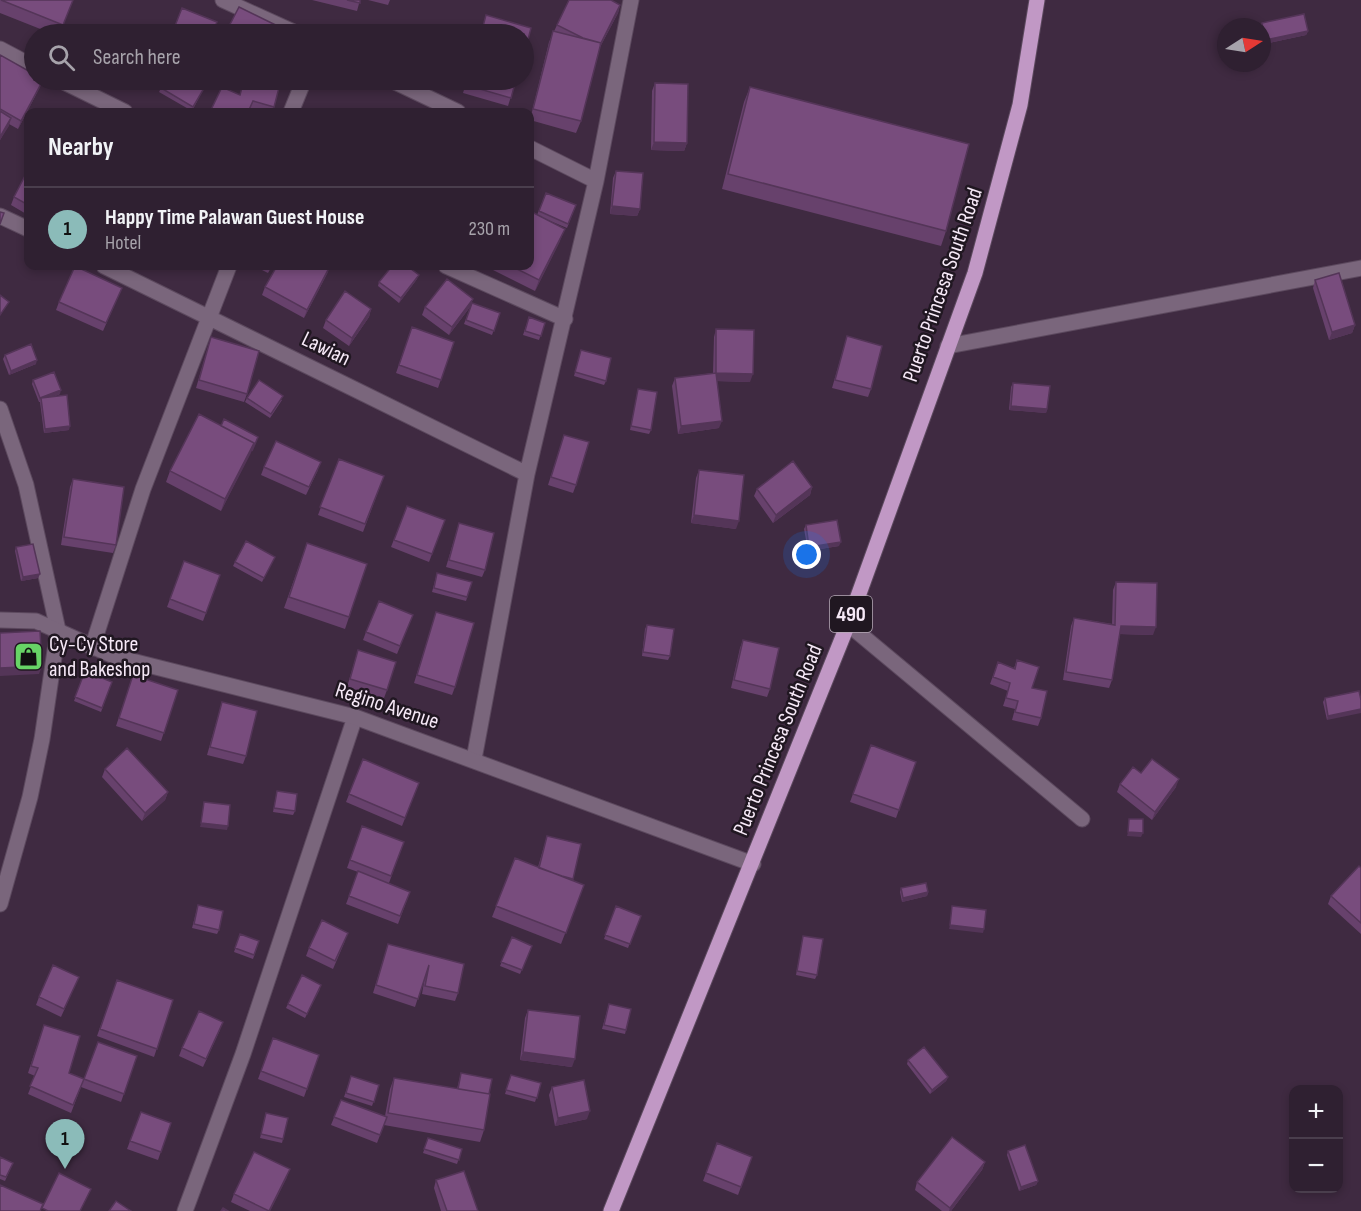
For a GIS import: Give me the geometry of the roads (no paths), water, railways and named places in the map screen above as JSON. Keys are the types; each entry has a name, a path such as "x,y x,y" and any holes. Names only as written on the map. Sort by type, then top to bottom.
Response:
{"main road":[{"name":"Puerto Princesa South Road","path":"611,1211 848,624 975,273 1001,183 1020,105 1036,0"}],"street":[{"path":"223,0 276,24"},
{"path":"474,759 527,474 596,181 631,0"},
{"path":"0,49 24,62"},
{"path":"80,90 117,108"},
{"path":"293,108 300,90"},
{"path":"412,90 450,108"},
{"path":"534,150 596,181"},
{"path":"0,216 24,227"},
{"path":"948,346 1361,268"},
{"name":"Lawian","path":"112,270 527,474"},
{"path":"92,648 143,489 228,270"},
{"path":"455,270 565,319"},
{"path":"0,409 27,484 58,630 42,739 30,797 0,904"},
{"name":"Regino Avenue","path":"0,620 36,621 116,657 355,717 474,759 753,864"},
{"path":"848,624 1082,819"},
{"path":"184,1211 243,1053 355,717"}],"place":[{"name":"Cy-Cy Store and Bakeshop","path":"28,657"},
{"name":"Happy Time Palawan Guest House","path":"65,1169"}]}
